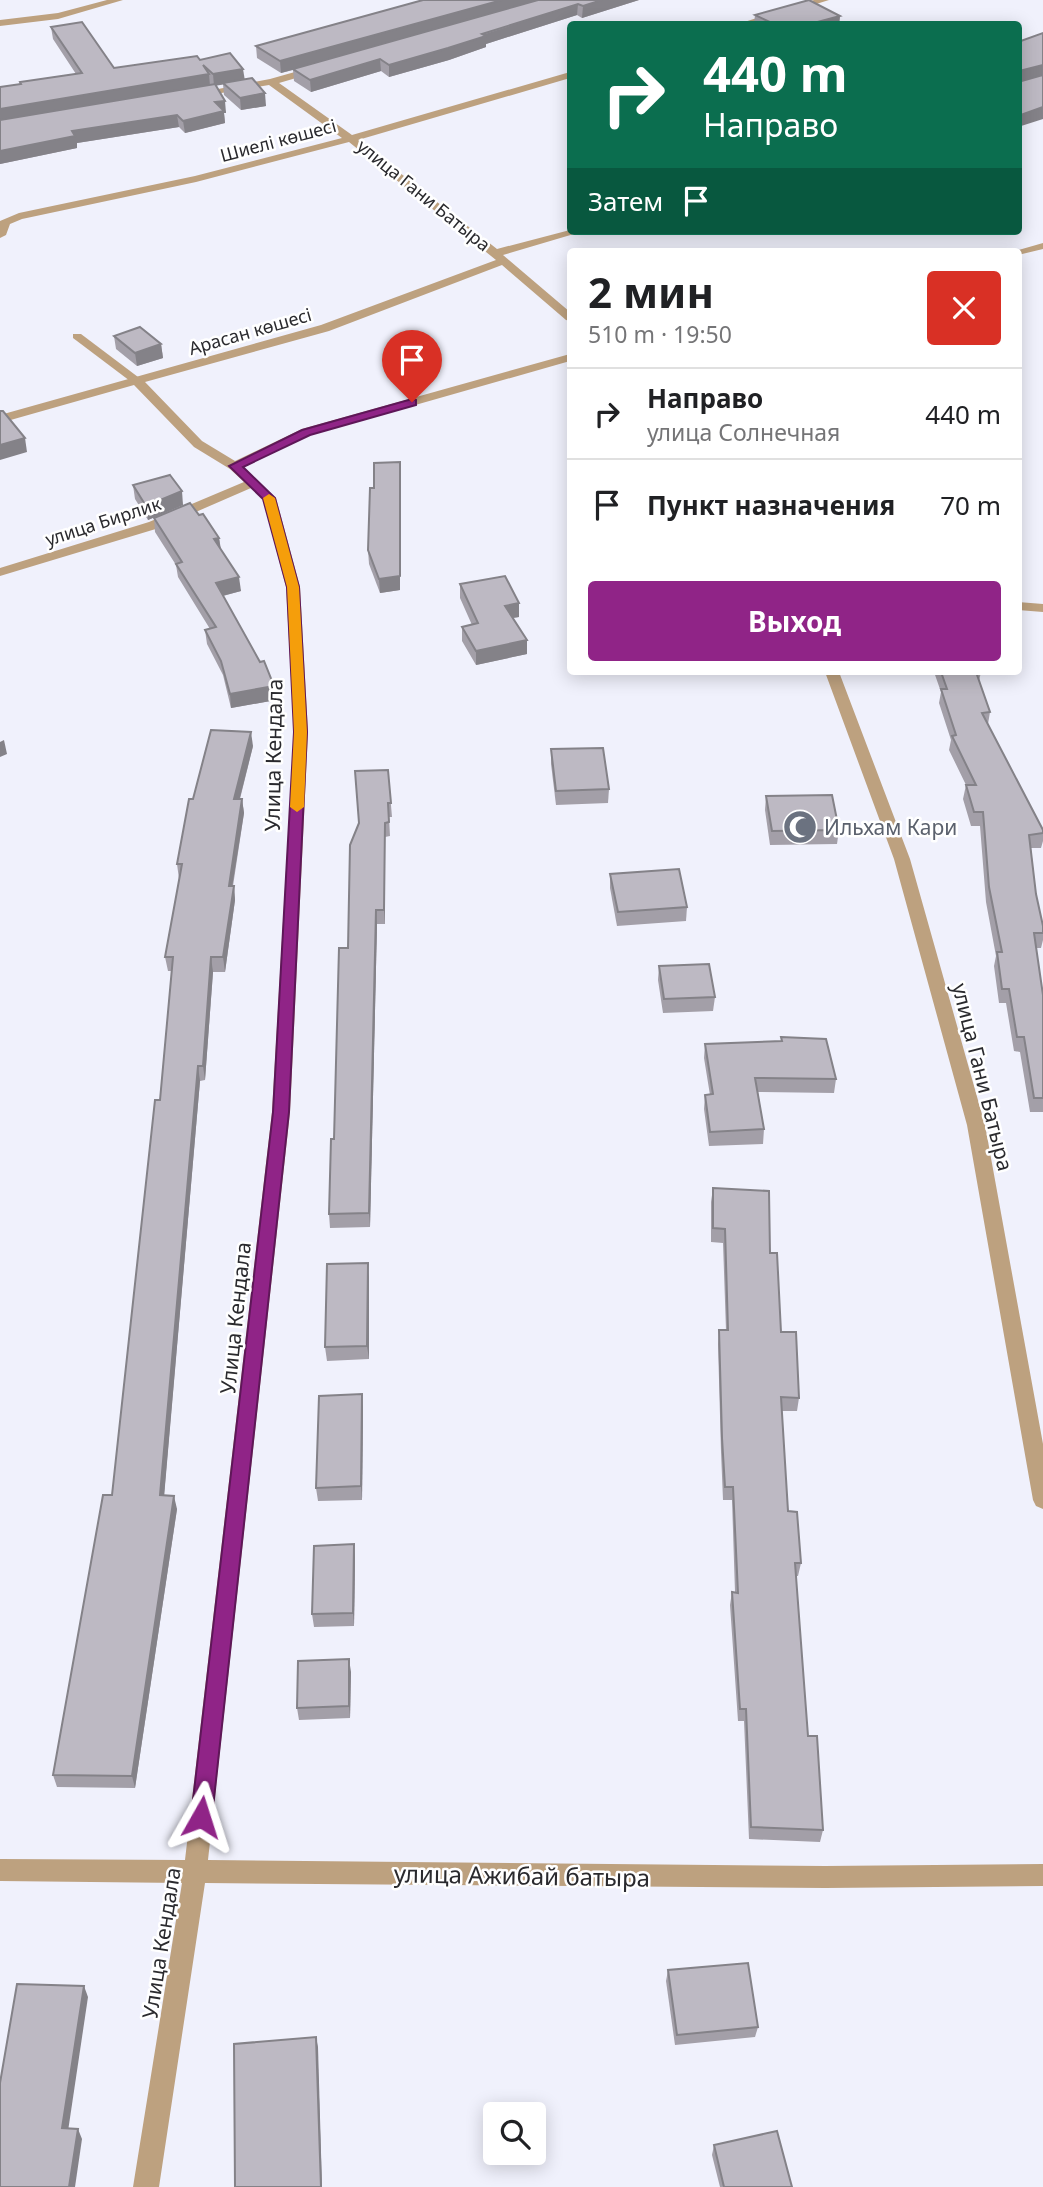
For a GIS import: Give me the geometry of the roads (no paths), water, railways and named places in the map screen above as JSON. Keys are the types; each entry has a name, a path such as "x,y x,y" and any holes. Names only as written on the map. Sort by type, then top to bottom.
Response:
{"street":[{"path":"0,23 58,16 118,0"},
{"path":"753,21 824,0"},
{"path":"190,95 271,82 324,67"},
{"name":"Шиелі көшесі","path":"0,235 5,222 19,215 197,179 353,138 567,76"},
{"name":"улица Гани Батыра","path":"271,82 353,138 501,257 567,315"},
{"name":"Арасан көшесі","path":"0,419 325,328 501,257 567,235"},
{"path":"1022,251 1043,246"},
{"path":"235,466 306,432 567,358"},
{"name":"Улица Кендала","path":"138,382 198,444 235,466 269,498 293,587 301,732 281,1112 195,1872 146,2187"},
{"name":"улица Бирлик","path":"0,572 155,525 254,482"},
{"name":"улица Гани Батыра","path":"835,675 902,859 976,1125 1043,1500"},
{"name":"улица Ажибай батыра","path":"0,1870 825,1877 1043,1875"}],"lane":[{"path":"77,336 138,382"},
{"path":"1022,606 1043,608"}],"place":[{"name":"Ильхам Кари","path":"800,827"}]}
